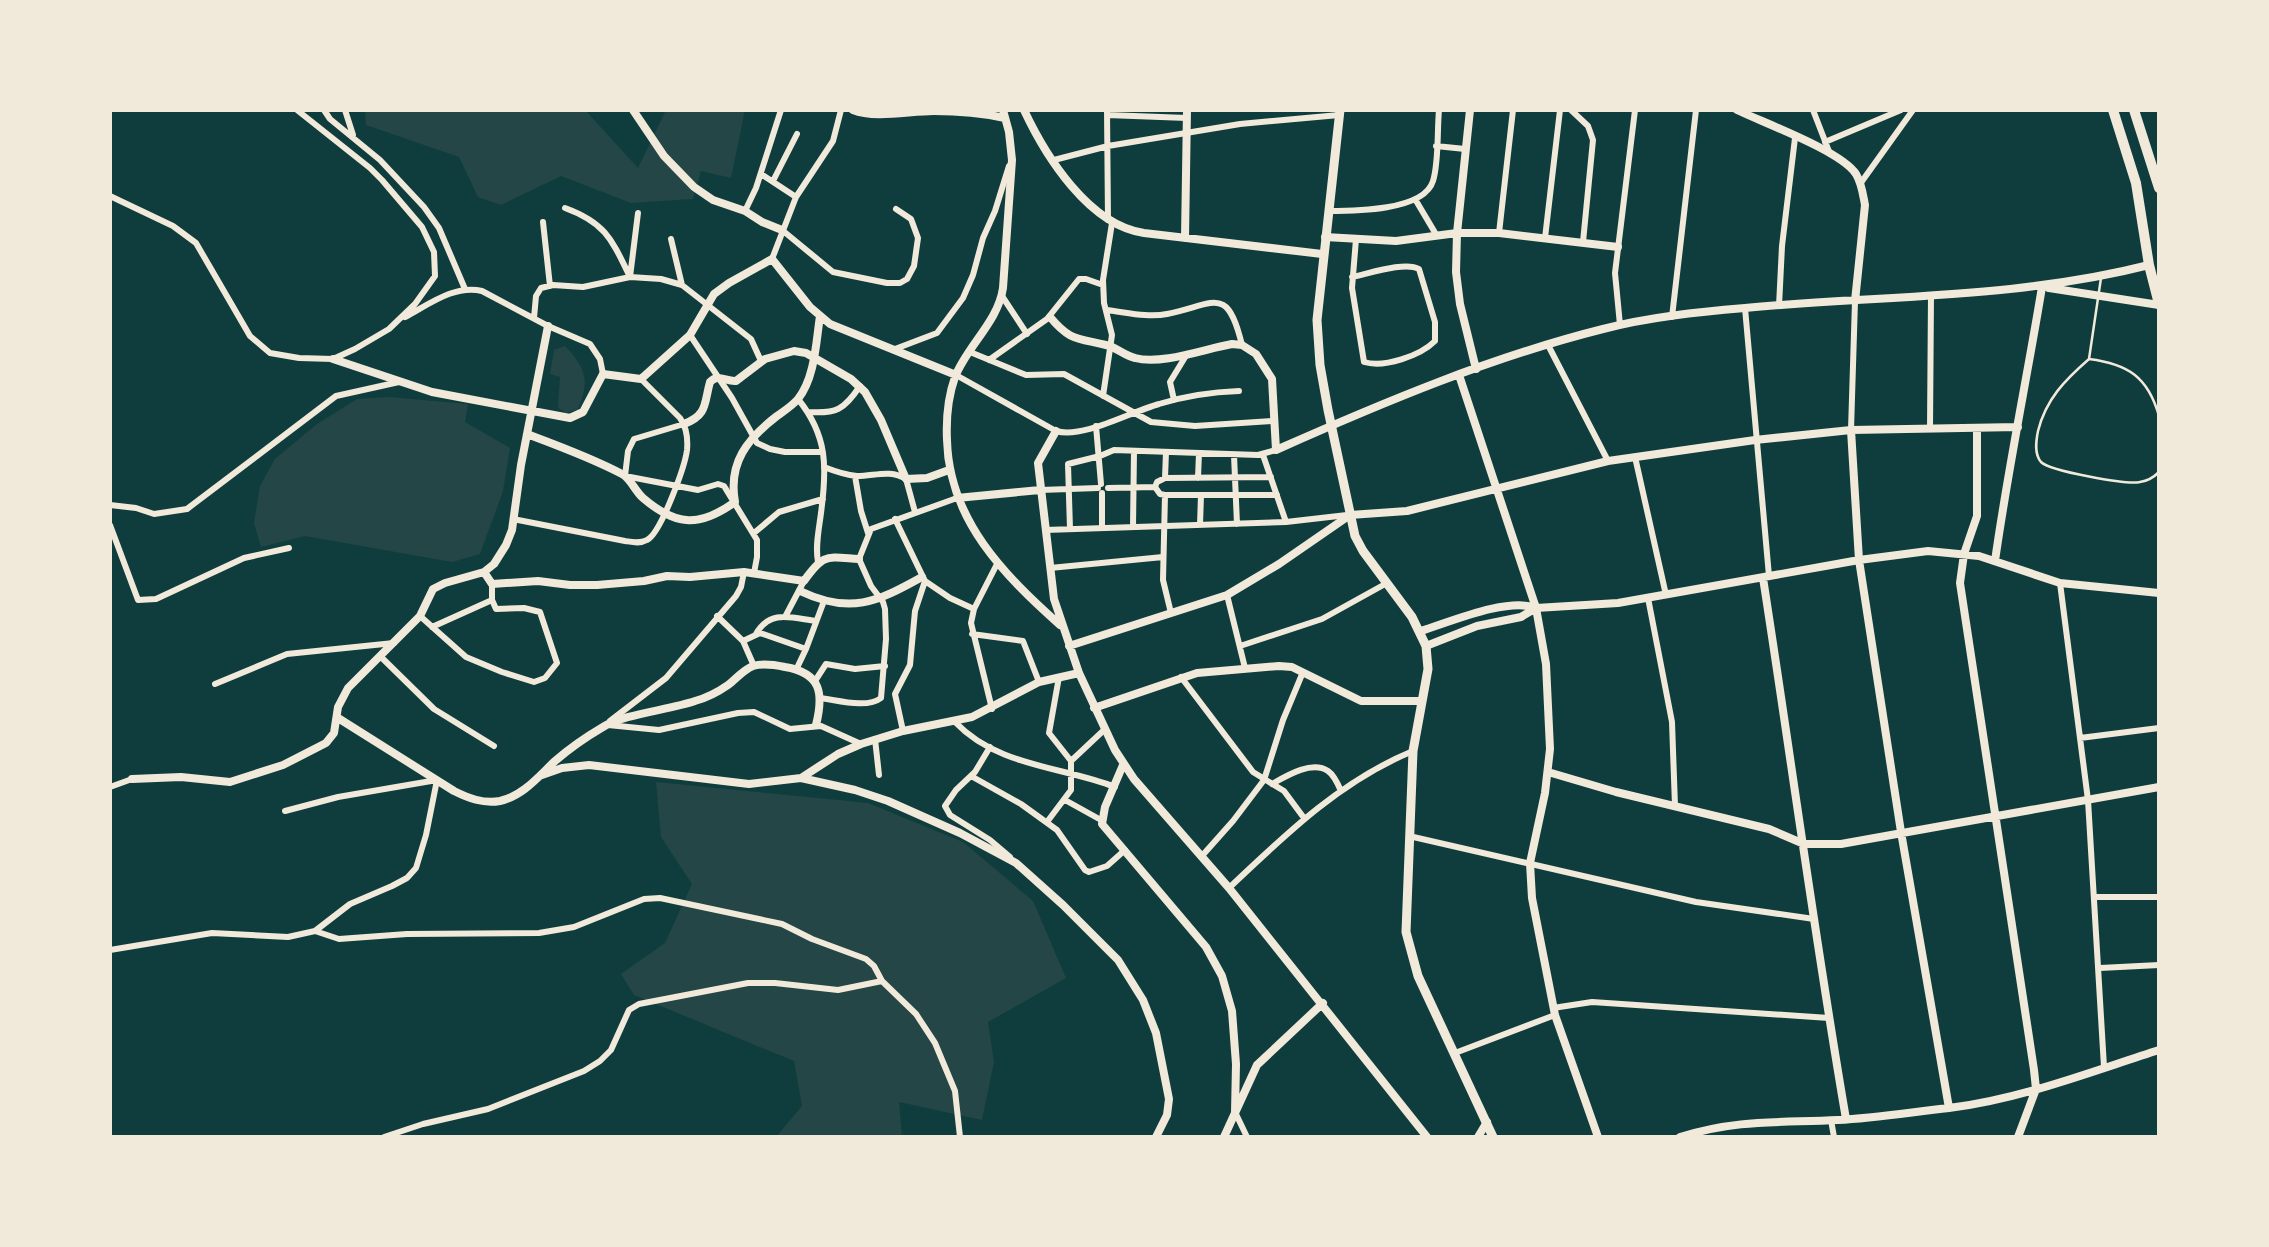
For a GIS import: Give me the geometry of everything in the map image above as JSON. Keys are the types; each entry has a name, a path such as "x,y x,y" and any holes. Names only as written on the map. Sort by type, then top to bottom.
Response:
{"main road":[{"path":"2113,110 2136,183 2154,264 2159,305"},
{"path":"2134,110 2159,188"},
{"path":"1339,113 1317,320 1320,365 1358,543 1421,631 1426,646 1427,669 1413,751 1406,919 1409,946 1418,976 1493,1137"}],"street":[{"path":"298,110 370,168 412,215 432,244 436,260 435,276 415,304 400,319 375,338 333,359"},
{"path":"324,110 330,119 380,160 433,219 465,289"},
{"path":"345,110 354,138"},
{"path":"633,110 664,156 684,178 713,200 745,211 782,230 833,272 887,283 900,283 907,279 914,266 918,238 911,219 896,209"},
{"path":"745,211 761,174 781,110"},
{"path":"641,379 690,335 707,303 729,283 772,260 796,197 831,147 841,110"},
{"path":"853,110 871,115 882,112 951,111 1004,114 1012,160 1002,296 956,375 947,416 949,470 957,498 978,538 997,564 1062,627"},
{"path":"1024,110 1034,132 1088,204 1110,221 1136,232 1322,254"},
{"path":"1328,211 1362,211 1415,199 1433,184 1439,110"},
{"path":"1470,110 1457,233 1457,284 1476,369"},
{"path":"1499,233 1513,110"},
{"path":"1545,238 1560,110"},
{"path":"1571,110 1587,126 1593,140 1583,242"},
{"path":"1620,326 1615,288 1635,110"},
{"path":"1672,317 1696,110"},
{"path":"1737,110 1830,154 1851,168 1860,184 1865,205 1855,301 1851,430 1859,559 1901,832 1949,1108"},
{"path":"1813,110 1830,154"},
{"path":"1825,142 1901,110"},
{"path":"1860,184 1913,110"},
{"path":"1103,396 1112,330 1103,285 1110,221 1107,113 1187,114 1185,238"},
{"path":"1054,160 1108,146 1339,113"},
{"path":"773,181 797,134"},
{"path":"1779,306 1796,138"},
{"path":"1436,146 1465,149"},
{"path":"895,349 937,333 964,298 1012,160"},
{"path":"761,174 796,197"},
{"path":"110,196 173,226 196,243 250,336 270,353 299,358 333,359 432,392 564,418 576,416 587,405 603,374 600,359 590,344 548,326 482,291 465,289 451,293 400,319"},
{"path":"1415,199 1437,236"},
{"path":"565,208 590,218 604,231 631,277"},
{"path":"631,277 638,214"},
{"path":"543,222 550,286"},
{"path":"1325,237 1396,241 1457,233 1499,233 1618,247"},
{"path":"671,239 682,285"},
{"path":"1352,277 1403,266 1413,265 1419,269 1437,335 1431,345 1397,360 1379,364 1364,362 1353,302 1352,277 1356,239"},
{"path":"772,260 820,316 841,329 956,375 1056,431 1072,434 1174,400 1209,393 1239,391"},
{"path":"1070,529 1068,464 1100,456 1110,450 1264,454 1459,375 1548,345 1620,326 1745,307 2042,287 2154,264"},
{"path":"534,318 538,290 550,286 583,288 631,277 661,279 682,285 707,303 751,340 761,361"},
{"path":"989,360 1050,317 1079,279 1103,285"},
{"path":"2042,287 2159,305"},
{"path":"1994,561 2042,287"},
{"path":"1930,429 1931,295"},
{"path":"1002,296 1027,334"},
{"path":"1106,310 1157,315 1204,303 1223,304 1231,311 1242,345 1263,363 1272,379 1276,450"},
{"path":"1745,307 1766,577 1814,919 1846,1119"},
{"path":"735,502 735,466 743,449 753,437 798,399 806,384 820,316"},
{"path":"1050,317 1068,336 1111,346 1143,360 1232,344 1242,345"},
{"path":"110,787 132,779 181,777 219,782 241,779 283,765 326,743 334,733 338,707 348,688 420,616 430,594 438,585 484,572 494,564 506,545 548,326"},
{"path":"690,335 761,446 785,452 822,452"},
{"path":"1548,345 1608,461"},
{"path":"735,502 717,514 699,521 687,521 665,512 643,498 625,476 628,451 634,439 698,418 702,413 710,382 718,377 736,380 761,361 794,351 806,353 860,386 872,402 906,479 915,512"},
{"path":"970,352 1026,375 1064,374 1150,422 1178,425 1273,421"},
{"path":"1174,400 1171,382 1187,354"},
{"path":"513,519 634,542 649,539 656,531 687,452 684,424 641,379 603,374"},
{"path":"1459,375 1536,608 1546,664 1550,722 1548,772 1530,863 1532,898 1554,1012 1598,1137"},
{"path":"110,505 136,508 154,514 187,509 336,396 399,382"},
{"path":"808,412 838,410 860,386"},
{"path":"798,399 817,427 824,467 823,499 817,539 818,562"},
{"path":"1096,426 1100,456 1102,528"},
{"path":"1045,530 1286,522 1407,511 1608,461 1755,440 1851,430 2018,427"},
{"path":"1977,428 1977,516 1964,554 1961,583 1994,816 2035,1070 2036,1089 2018,1137"},
{"path":"1056,431 1038,463 1054,599 1079,673 1104,730 1123,765 1323,1003 1427,1137"},
{"path":"527,434 625,476 698,490 721,485 726,488 754,533 758,548 754,573"},
{"path":"1133,527 1134,451"},
{"path":"1165,478 1166,452"},
{"path":"1198,478 1199,453"},
{"path":"1234,454 1237,524"},
{"path":"1264,454 1286,522"},
{"path":"1635,457 1666,595"},
{"path":"824,467 855,476 894,473 906,479 927,478 949,470"},
{"path":"855,476 868,533"},
{"path":"1155,486 1165,478 1271,477"},
{"path":"881,698 886,616 884,605 871,586 859,559 868,533 874,526 957,498 1040,490 1100,488 1106,484 1108,488 1155,486"},
{"path":"1155,486 1160,494 1165,495 1277,495"},
{"path":"1165,495 1163,580 1171,614"},
{"path":"1200,495 1200,525"},
{"path":"754,533 779,512 823,499"},
{"path":"1069,646 1227,595 1279,564 1350,515"},
{"path":"895,519 924,579 950,598 974,609"},
{"path":"110,525 130,585 138,600 156,599 244,558 289,548"},
{"path":"1421,631 1470,615 1516,605 1536,608 1595,606 1859,559 1928,551 1964,554 1994,561 2060,583 2159,593"},
{"path":"1050,568 1163,557"},
{"path":"785,617 804,581 818,562 828,558 859,559"},
{"path":"992,709 971,624 974,609 997,564"},
{"path":"420,616 458,651 479,663 528,681 545,678 557,663 540,612 524,608 500,610 494,606 492,584 484,572"},
{"path":"492,584 538,581 597,585 667,576 690,577 744,572 804,581"},
{"path":"338,718 467,798 492,801 514,796 571,748 606,725 666,678 739,592 744,572"},
{"path":"800,592 824,601 852,605 880,598 924,579"},
{"path":"903,731 896,701 897,690 910,664 915,611 924,579"},
{"path":"1240,646 1322,619 1387,583"},
{"path":"2060,583 2088,800 2104,1068"},
{"path":"1227,595 1245,668"},
{"path":"1647,598 1672,722 1675,806"},
{"path":"432,627 492,600"},
{"path":"796,670 824,601"},
{"path":"1426,646 1477,626 1521,617 1536,608"},
{"path":"717,616 743,641 754,666"},
{"path":"743,641 756,634 764,622 774,618 816,621"},
{"path":"756,634 806,649"},
{"path":"972,634 1023,641 1039,682"},
{"path":"215,684 287,654 394,643"},
{"path":"380,656 434,709 494,746"},
{"path":"606,725 706,697 754,666 769,664 796,670 815,681 820,698 816,725"},
{"path":"815,681 825,664 855,669 885,666"},
{"path":"1094,708 1181,677 1210,670 1279,666 1292,667 1362,701 1422,701"},
{"path":"1201,857 1264,780 1283,720 1303,672"},
{"path":"801,778 838,754 860,744 903,731 955,722 992,709 1039,682 1079,673"},
{"path":"1059,677 1049,733 1071,761"},
{"path":"1181,677 1253,772 1289,797 1304,818"},
{"path":"820,698 859,703 876,701 897,690"},
{"path":"606,725 659,730 747,712 758,713 790,729 816,725 860,744"},
{"path":"955,722 969,736 1029,764 1088,777 1115,787"},
{"path":"2080,738 2159,728"},
{"path":"1047,822 1071,790 1071,761 1104,730"},
{"path":"875,739 878,775"},
{"path":"990,747 971,776 947,802 947,811 990,840 1063,905 1118,960 1143,1000 1156,1034 1169,1099 1167,1115 1156,1137"},
{"path":"1229,888 1304,818 1381,765 1413,751"},
{"path":"542,775 562,768 589,765 749,784 801,778 855,790 888,802 960,833 1016,863"},
{"path":"1101,820 1123,765"},
{"path":"1272,784 1298,771 1317,768 1330,773 1341,791"},
{"path":"1548,772 1769,829 1804,844 1816,846 1841,844 2159,788"},
{"path":"971,776 1057,830 1089,873 1102,869 1125,850"},
{"path":"285,811 338,797 437,780"},
{"path":"110,950 212,933 288,937 315,931 350,904 392,886 416,868 437,780"},
{"path":"1065,800 1101,820 1104,828 1206,947 1222,976 1232,1011 1236,1064 1235,1112 1247,1137"},
{"path":"1409,836 1696,902 1814,919"},
{"path":"2095,897 2159,897"},
{"path":"315,931 340,939 407,934 539,933 574,927 635,902 660,898 782,924 812,939 866,959 883,981 916,1014 935,1043 956,1091 960,1137"},
{"path":"2100,968 2159,965"},
{"path":"384,1137 423,1124 488,1109 584,1071 611,1050 629,1010 639,1004 748,983 838,990 883,981"},
{"path":"1455,1054 1554,1012 1592,1002 1829,1017"},
{"path":"1224,1137 1257,1065 1323,1003"},
{"path":"1680,1137 1733,1124 1846,1119 1949,1108 2014,1096 2159,1050"},
{"path":"1831,1120 1834,1137"},
{"path":"1478,1137 1487,1122"}],"lane":[{"path":"2101,276 2090,359 2069,377 2044,409 2036,440 2039,459 2049,467 2133,483 2149,480 2159,472"},
{"path":"2090,359 2117,363 2134,373 2152,396 2159,416"}],"shaded area":[{"path":"365,110 585,110 638,168 666,110 745,110 731,178 701,171 693,199 631,203 561,176 501,205 478,197 459,157 366,125"},
{"path":"565,346 582,368 585,383 578,409 567,413 558,408 560,377 550,374 554,350"},
{"path":"389,397 468,404 465,422 510,448 503,491 480,554 452,562 305,536 261,547 254,523 260,486 275,459 317,424 357,399"},
{"path":"656,782 868,803 963,842 1033,901 1066,978 988,1022 994,1062 982,1120 899,1102 902,1137 776,1137 802,1106 794,1061 634,995 621,974 665,943 692,884 661,837"}]}
